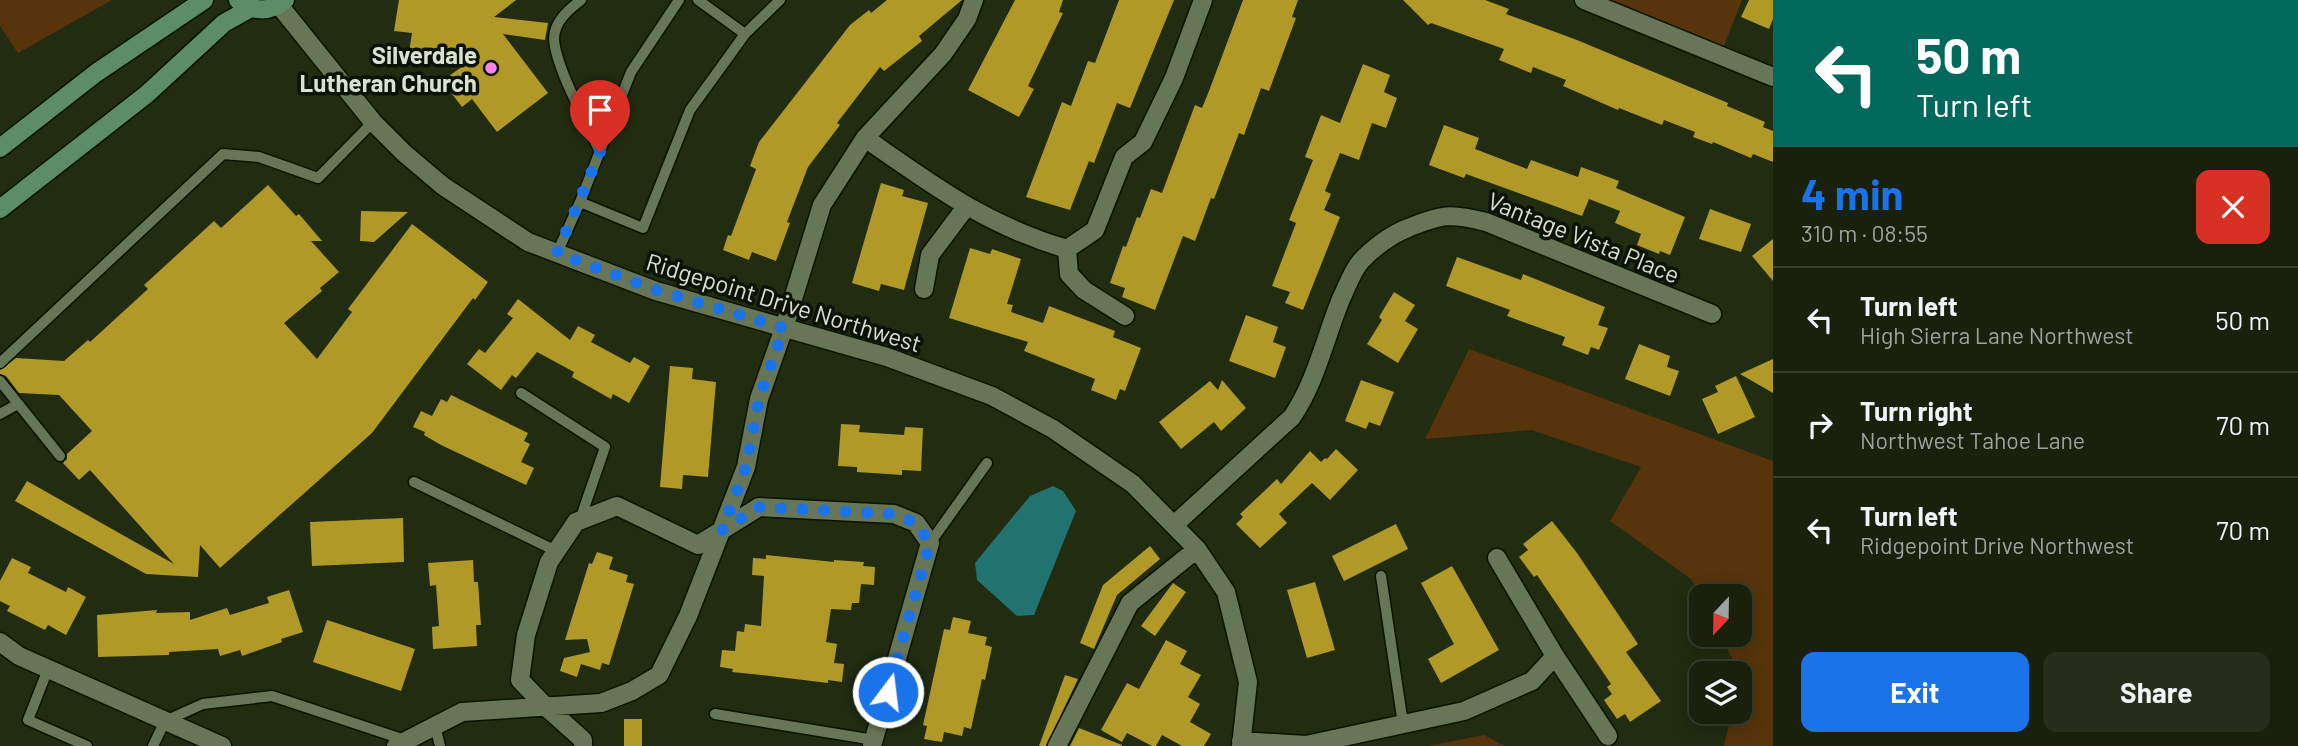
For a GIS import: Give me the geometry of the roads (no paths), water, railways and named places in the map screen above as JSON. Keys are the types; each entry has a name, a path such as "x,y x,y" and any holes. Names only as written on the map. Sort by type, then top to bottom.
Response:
{"main road":[{"path":"0,148 96,73 204,0"},
{"path":"0,209 147,94 245,4 268,10 282,3"}],"street":[{"path":"401,743 462,712 601,703 632,691 659,675 675,648 746,467 759,399 822,205 865,138 943,54 967,19 974,0"},
{"path":"865,138 966,207 1029,238 1067,248 1095,230 1124,157 1143,142 1174,78 1203,0"},
{"path":"1584,0 1773,77"},
{"name":"Ridgepoint Drive Northwest","path":"282,3 373,122 443,186 528,243 656,290 887,357 992,396 1053,429 1133,484 1197,549 1226,592 1248,682 1241,743"},
{"path":"924,289 930,255 966,207"},
{"name":"Vantage Vista Place","path":"1174,525 1292,417 1304,399 1339,306 1359,262 1379,245 1434,217 1456,215 1486,222 1712,314"},
{"path":"1067,248 1069,274 1084,290 1125,316"},
{"path":"583,746 583,740 520,680 526,635 548,562 576,522 617,506 698,545 759,507 894,514 916,523 930,543 873,743"},
{"path":"1057,746 1130,603 1197,549"},
{"path":"1497,558 1555,656 1608,736"},
{"path":"0,642 19,656 222,746"},
{"path":"1241,743 1306,745 1464,711 1532,681 1555,656"}],"lane":[{"path":"581,0 563,13 554,38 562,67 600,152"},
{"path":"557,253 631,72 679,0"},
{"path":"698,0 745,34"},
{"path":"580,202 643,228 690,110 745,34 780,0"},
{"path":"0,363 223,154 259,157 318,178 373,122"},
{"path":"0,381 60,456"},
{"path":"521,393 605,447 580,520"},
{"path":"0,414 18,404"},
{"path":"930,543 987,463"},
{"path":"414,482 556,551"},
{"path":"1381,576 1403,724"},
{"path":"48,669 28,720 87,746"},
{"path":"153,746 165,721 203,704 272,696 401,743"},
{"path":"715,714 873,743"},
{"path":"435,726 440,746"}],"water":[{"path":"1053,486 1063,491 1076,511 1034,615 1017,616 977,580 975,563 1030,496"}],"place":[{"name":"Silverdale Lutheran Church","path":"491,68"}]}
